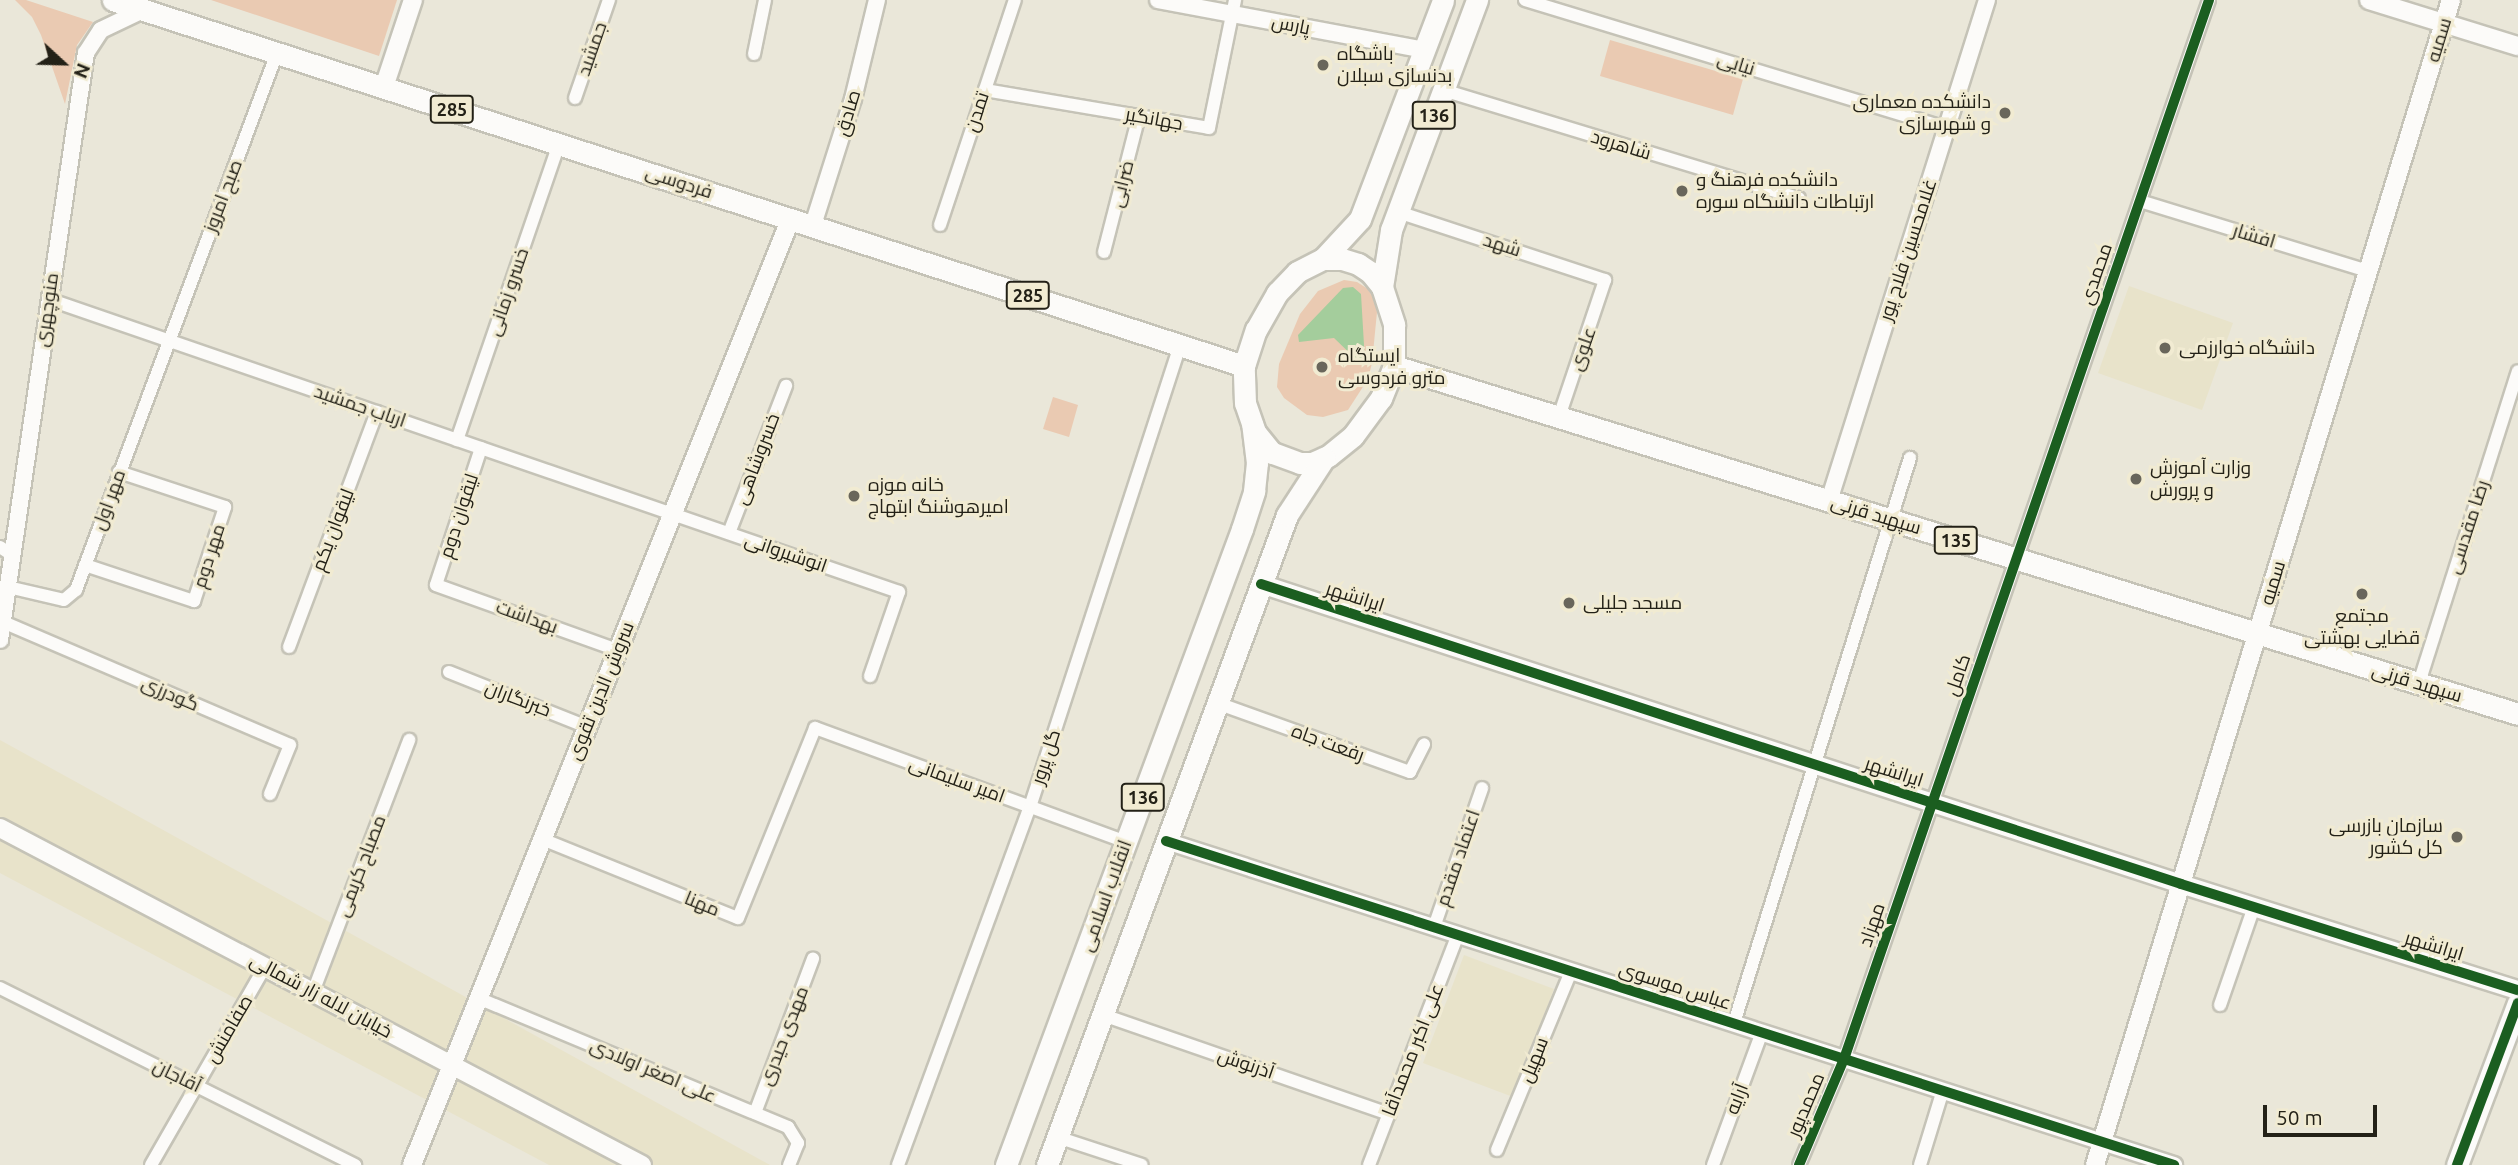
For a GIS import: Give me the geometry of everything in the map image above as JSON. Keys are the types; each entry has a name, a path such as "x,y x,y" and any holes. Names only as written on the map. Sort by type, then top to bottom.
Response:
{"main road":[{"name":"فردوسی","path":"113,0 1244,366"},
{"path":"384,87 413,0"},
{"name":"136","path":"1323,259 1360,219 1443,0"},
{"name":"136","path":"1382,287 1391,230 1478,0"},
{"path":"2370,0 2518,46"},
{"name":"سمیه","path":"2095,1165 2451,0"},
{"name":"سروش الدین تقوی","path":"412,1165 791,218"},
{"path":"1340,258 1358,264 1370,272 1382,287 1394,325 1394,366 1383,393 1367,419 1343,445 1324,458 1303,463 1281,458 1266,448 1252,425 1244,395 1244,366 1256,330 1277,293 1297,272 1323,259 1340,258"},
{"name":"سپهبد قرنی","path":"1394,366 2518,714"},
{"name":"انقلاب اسلامی","path":"1006,1165 1254,491 1257,463 1252,425"},
{"name":"انقلاب اسلامی","path":"1046,1165 1287,515 1324,458"},
{"name":"ایرانشهر","path":"1261,584 2181,884 2518,990"},
{"name":"خیابان لاله زار شمالی","path":"0,828 642,1165"},
{"path":"2457,1165 2518,1003"}],"street":[{"name":"جمشید","path":"575,98 609,0"},
{"path":"754,54 765,0"},
{"name":"صادق","path":"813,225 853,99 877,0"},
{"name":"تمدن","path":"940,225 1015,0"},
{"name":"پارس","path":"1158,0 1233,7 1424,50"},
{"name":"نیایی","path":"1525,0 1947,128"},
{"name":"غلامحسین فلاح‌ پور","path":"1829,501 1987,0"},
{"name":"محمدی","path":"2016,559 2209,0"},
{"name":"جهانگیر","path":"985,90 1209,128 1233,7"},
{"name":"منوچهری","path":"0,640 8,587 6,551 86,53 101,30 143,10"},
{"name":"صبح امروز","path":"169,340 277,53"},
{"name":"شاهرود","path":"1443,90 1799,198"},
{"name":"ضرابی","path":"1104,252 1139,116"},
{"name":"خسرو زمانی","path":"457,440 559,144"},
{"name":"افشار","path":"2140,201 2368,271"},
{"name":"شهد","path":"1398,212 1605,280"},
{"name":"علوی","path":"1559,417 1605,280"},
{"name":"ارباب جمشید","path":"48,299 672,514"},
{"name":"مهر اول","path":"8,587 68,600 76,590 169,340"},
{"name":"گل پرور","path":"898,1165 1030,807 1180,345"},
{"name":"رضا مقدسی","path":"2418,684 2512,408 2518,370"},
{"name":"خسروشاهی","path":"729,533 786,386"},
{"name":"لیقوان یکم","path":"289,647 377,412"},
{"name":"لیقوان دوم","path":"436,584 481,448"},
{"path":"1734,1023 1910,458"},
{"name":"مهر دوم","path":"85,565 194,601 225,507 119,472"},
{"name":"انوشیروانی","path":"672,514 899,592 870,676"},
{"name":"کامل","path":"1932,803 2016,559"},
{"name":"بهداشت","path":"436,584 618,650"},
{"name":"گودرزی","path":"3,622 290,745 270,794"},
{"name":"خبرنگاران","path":"449,672 587,727"},
{"name":"رفعت جاه","path":"1217,703 1410,772 1424,744"},
{"name":"امیر سلیمانی","path":"805,755 816,728 1126,842"},
{"name":"مصباح کریمی","path":"313,992 409,740"},
{"name":"مهنا","path":"542,839 738,918 805,755"},
{"name":"اعتماد مقدم","path":"1434,927 1482,788"},
{"name":"مهزاد","path":"1844,1059 1932,803"},
{"name":"عباس موسوی","path":"1166,841 2174,1165"},
{"path":"2220,1005 2254,907"},
{"name":"علی اکبر محمدآقا","path":"1369,1165 1458,934"},
{"name":"مهدی حیدری","path":"755,1113 813,959"},
{"name":"صفامنش","path":"151,1165 265,967"},
{"name":"سهیل","path":"1497,1150 1571,971"},
{"name":"آقاجان","path":"0,988 355,1165"},
{"name":"علی اصغر اولادی","path":"478,998 793,1131 797,1143 789,1165"},
{"name":"آذرنوش","path":"1102,1015 1389,1114"},
{"name":"آرایه","path":"1713,1165 1762,1032"},
{"name":"محمدپور","path":"1799,1165 1844,1059"},
{"path":"1920,1165 1942,1090"},
{"path":"1057,1137 1142,1165"}],"shaded area":[{"path":"15,0 26,0 93,22 77,45 65,104 41,35 32,17"},
{"path":"211,0 397,0 379,56"},
{"path":"1610,40 1743,79 1733,115 1600,76"},
{"path":"1344,280 1357,282 1368,289 1374,299 1377,312 1368,379 1348,410 1323,417 1307,415 1284,398 1277,387 1279,364 1300,314 1318,291"},
{"name":"دانشگاه خوارزمی","path":"2129,286 2233,323 2202,410 2098,373"},
{"path":"1353,287 1361,294 1365,362 1360,363 1334,338 1299,342 1298,335 1343,288"},
{"path":"1053,397 1078,405 1069,437 1043,429"},
{"path":"0,740 770,1165 549,1165 0,873"},
{"path":"1464,955 1554,989 1513,1097 1423,1063"}],"cycle path":[{"path":"1799,1165 1844,1059 2209,0"},
{"path":"1261,584 2181,884 2518,990"},
{"path":"1166,841 2174,1165"},
{"path":"2457,1165 2518,1003"}],"place":[{"name":"باشگاه بدنسازی سبلان","path":"1323,65"},
{"name":"دانشکده معماری و شهرسازی","path":"2005,113"},
{"name":"دانشکده فرهنگ و ارتباطات دانشگاه سوره","path":"1682,191"},
{"name":"دانشگاه خوارزمی","path":"2165,348"},
{"name":"ایستگاه مترو فردوسی","path":"1322,367"},
{"name":"وزارت آموزش و پرورش","path":"2136,479"},
{"name":"خانه موزه امیرهوشنگ ابتهاج","path":"854,496"},
{"name":"مجتمع قضایی بهشتی","path":"2362,594"},
{"name":"مسجد جلیلی","path":"1569,603"},
{"name":"سازمان بازرسی کل کشور","path":"2457,837"}]}
